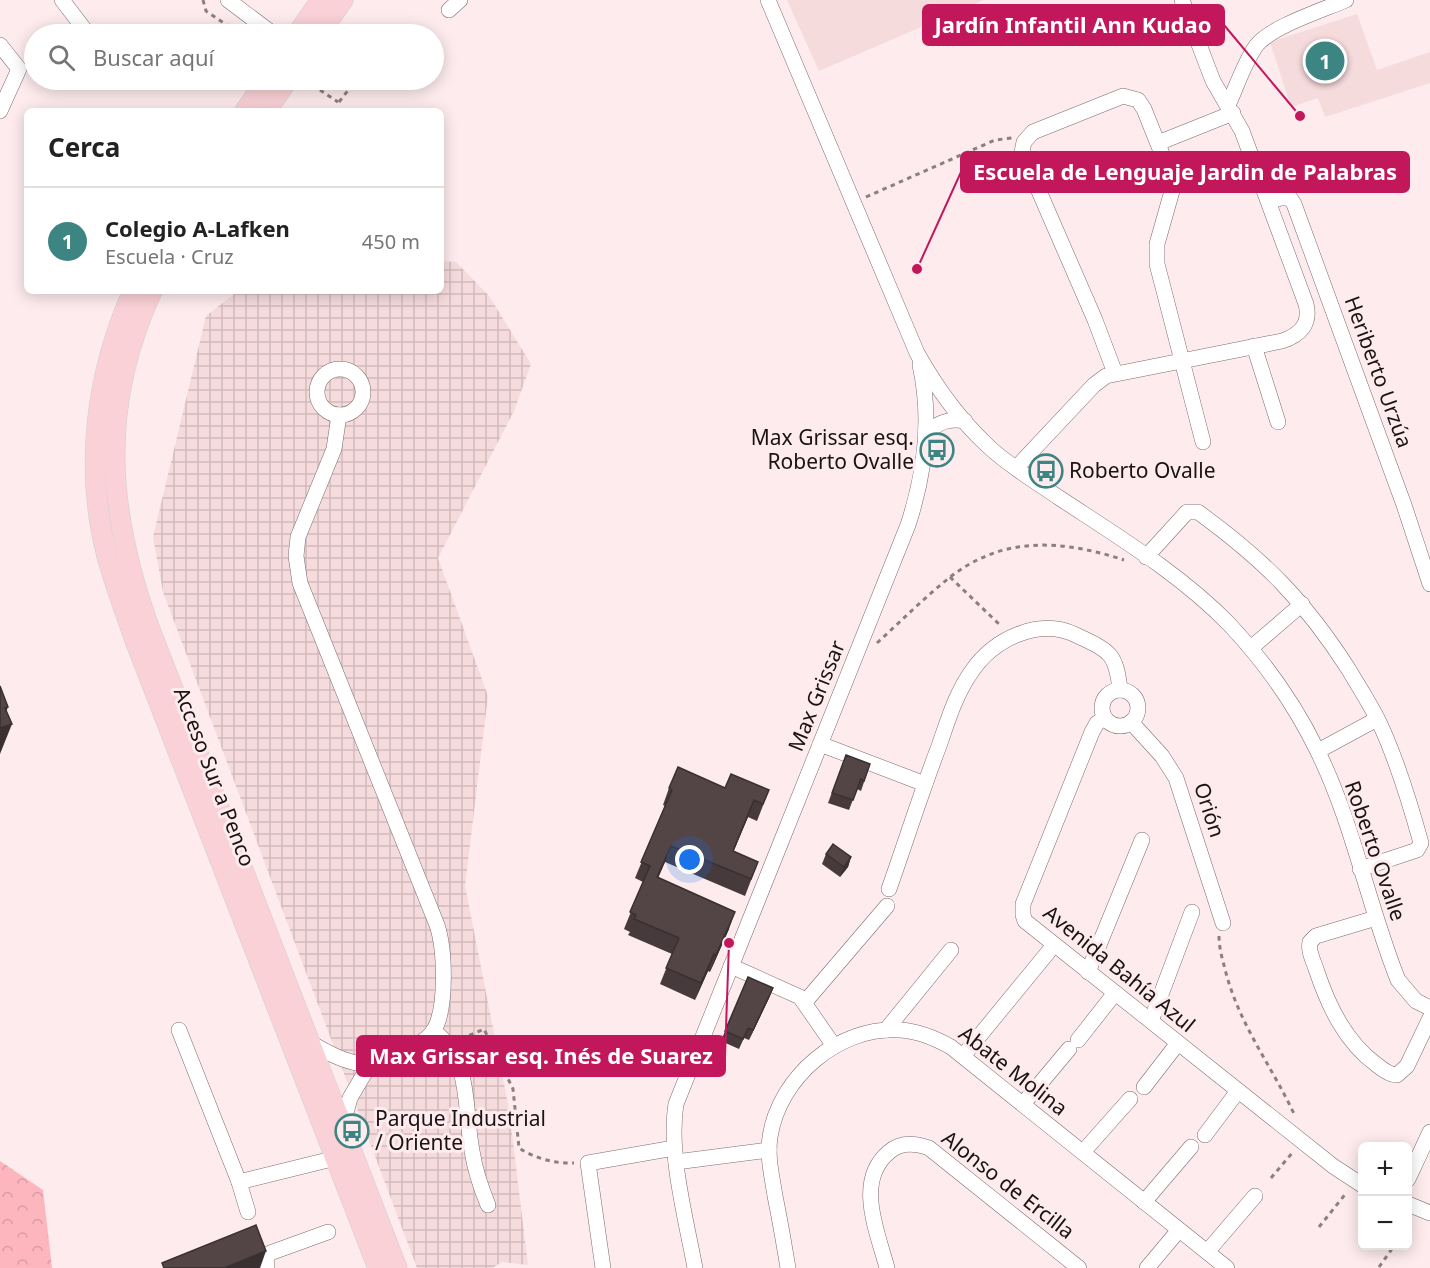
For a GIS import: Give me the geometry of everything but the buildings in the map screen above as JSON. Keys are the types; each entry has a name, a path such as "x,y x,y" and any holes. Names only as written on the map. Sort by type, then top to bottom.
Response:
{"main road":[{"path":"304,24 321,0"},
{"path":"326,24 343,0"},
{"path":"246,108 259,90"},
{"path":"268,108 281,90"},
{"name":"Acceso Sur a Penco","path":"132,294 111,349 100,398 97,429 96,482 107,555 133,633 378,1268"},
{"name":"Acceso Sur a Penco","path":"151,294 129,352 115,421 114,475 123,537 133,579 146,619 397,1268"}],"street":[{"path":"62,0 81,24"},
{"path":"228,0 260,24"},
{"name":"Roberto Ovalle","path":"768,0 917,353 938,388 989,447 1201,598 1251,648 1284,693 1318,751 1398,980 1416,1001 1430,1008"},
{"path":"1016,468 1100,380 1115,373 1282,341 1297,335 1306,325 1308,318 1306,304 1242,131 1214,81 1182,0"},
{"path":"1158,143 1231,109 1252,53 1260,41 1274,31 1346,0"},
{"path":"0,45 19,69 0,111"},
{"path":"1115,373 1095,320 1023,158 1024,142 1033,132 1123,96 1133,97 1141,104 1174,184 1157,244 1157,264 1203,442"},
{"name":"Heriberto Urzúa","path":"1269,202 1290,198 1404,505 1430,584"},
{"path":"1286,250 1308,242"},
{"path":"1254,346 1278,422"},
{"name":"Max Grissar","path":"695,1268 675,1155 673,1127 676,1104 908,525 919,487 926,436 925,394 917,353"},
{"path":"309,1042 337,1057 370,1064 414,1047 428,1038 439,1015 443,965 440,934 304,594 297,570 298,537 331,458 339,415"},
{"path":"926,436 942,421 965,421"},
{"path":"1146,557 1183,515 1195,511 1255,556 1302,604 1340,657 1377,719 1388,744 1421,843 1418,850 1360,869"},
{"path":"1251,648 1302,604"},
{"path":"889,889 955,702 965,681 988,653 1025,632 1042,628 1061,629 1105,650 1115,659 1120,690 1132,695 1137,702 1136,715 1131,722 1117,725 1105,718"},
{"name":"Avenida Bahía Azul","path":"1120,690 1105,697 1102,705 1105,718 1092,732 1023,904 1025,921 1302,1142 1358,1182"},
{"path":"1318,751 1377,719"},
{"name":"Orión","path":"1131,722 1162,756 1176,778 1223,923"},
{"path":"820,744 925,784"},
{"path":"1088,972 1142,840"},
{"path":"805,1002 886,906"},
{"path":"1151,1022 1192,912"},
{"path":"1376,918 1316,936 1310,942 1310,951 1319,980 1336,1018 1368,1059 1391,1075 1397,1075 1407,1066 1430,1018"},
{"path":"963,1056 1054,945"},
{"path":"886,1030 951,950"},
{"path":"731,966 789,991 805,1002 834,1046"},
{"path":"1023,1104 1115,993"},
{"path":"179,1030 239,1182 248,1212"},
{"name":"Abate Molina","path":"788,1268 769,1150 776,1114 788,1091 809,1065 834,1046 860,1035 886,1030 905,1030 924,1034 938,1039 963,1056 1227,1268"},
{"path":"433,1031 455,1052 461,1071 474,1164 488,1205"},
{"path":"1144,1087 1178,1043"},
{"path":"342,1126 350,1098 370,1064"},
{"path":"1205,1135 1238,1091"},
{"path":"1083,1152 1130,1099"},
{"path":"1412,1169 1430,1132"},
{"name":"Alonso de Ercilla","path":"887,1268 871,1205 872,1183 877,1167 886,1155 897,1147 912,1144 929,1148 1079,1268"},
{"path":"1144,1202 1191,1147"},
{"path":"603,1268 588,1163 769,1150"},
{"path":"239,1182 336,1158"},
{"path":"1206,1252 1255,1196"},
{"path":"1412,1206 1430,1213"},
{"path":"1147,1268 1179,1230"},
{"path":"267,1268 266,1258 270,1253 328,1232"}],"path":[{"path":"203,0 206,11 225,24"},
{"path":"320,90 338,102 348,90"},
{"path":"854,202 994,140 1008,137 1024,142"},
{"path":"876,644 950,578 977,560 1003,550 1024,546 1078,547 1125,560"},
{"path":"950,578 1014,638"},
{"path":"1223,923 1219,943 1236,1006 1291,1107 1302,1142 1271,1178"},
{"path":"449,1044 484,1029 513,1089 519,1148 530,1155 564,1164"},
{"path":"1319,1227 1358,1184"},
{"path":"1379,1267 1391,1250"}],"shaded area":[{"path":"787,0 984,0 819,71"},
{"path":"1357,14 1377,70 1430,52 1430,83 1325,117 1318,98 1291,107 1270,42"},
{"path":"444,261 456,262 489,296 531,364 514,411 438,558 488,696 465,886 509,1109 528,1265 502,1262 492,1268 417,1268 163,592 153,537 206,316 234,294 444,294"}],"green space":[{"path":"0,1161 43,1190 52,1268 0,1268"}],"place":[{"name":"Colegio A-Lafken","path":"1325,61"},
{"name":"Jardín Infantil Ann Kudao","path":"1300,116"},
{"name":"Escuela de Lenguaje Jardin de Palabras","path":"917,269"},
{"name":"Max Grissar esq. Roberto Ovalle","path":"937,450"},
{"name":"Roberto Ovalle","path":"1046,471"},
{"name":"Max Grissar esq. Inés de Suarez","path":"729,943"},
{"name":"Parque Industrial / Oriente","path":"352,1131"}]}
